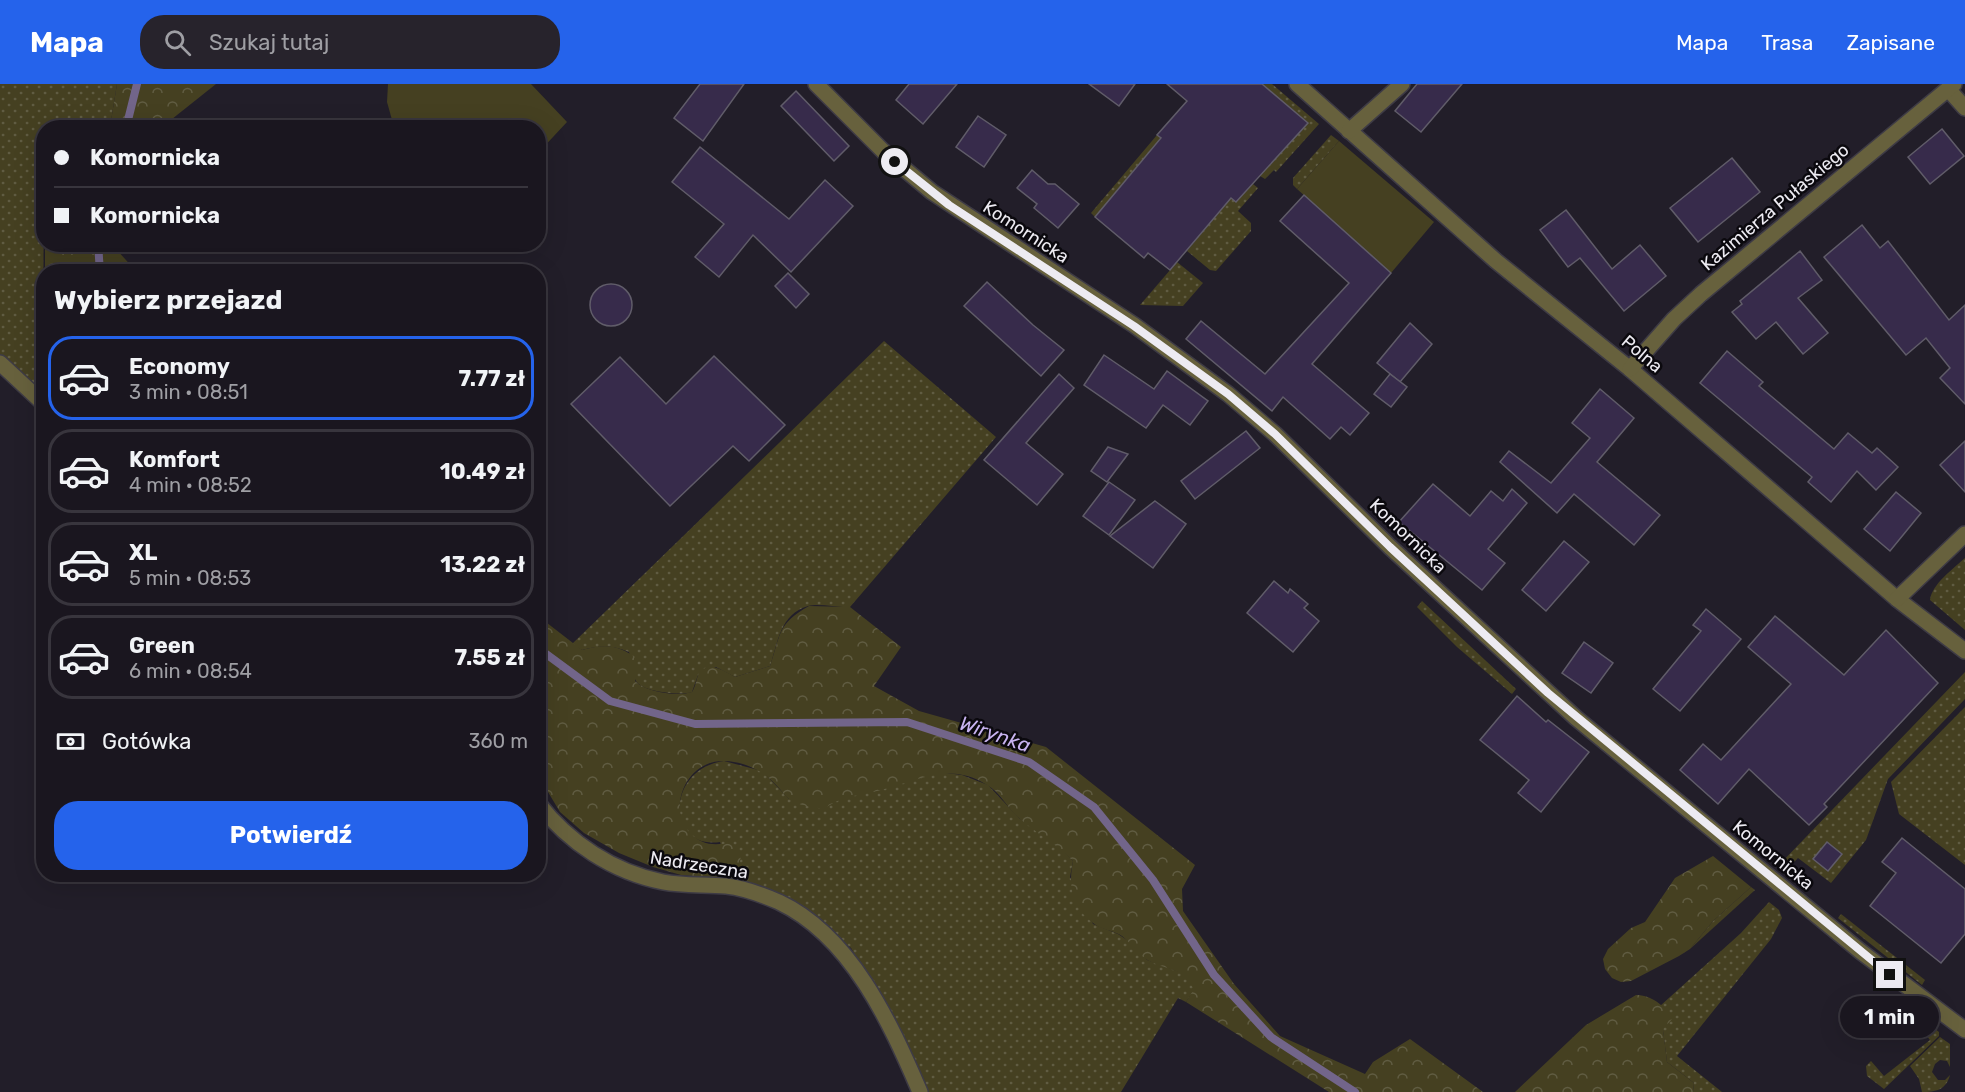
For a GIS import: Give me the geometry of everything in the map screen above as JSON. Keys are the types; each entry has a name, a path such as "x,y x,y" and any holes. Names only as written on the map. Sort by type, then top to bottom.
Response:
{"street":[{"name":"Komornicka","path":"816,84 883,151 932,192 1134,326 1228,394 1275,434 1390,547 1576,718 1860,951 1965,1030"},
{"name":"Polna","path":"1297,84 1496,261 1630,369 1897,599 1965,651"},
{"path":"1349,131 1402,84"},
{"path":"1951,86 1965,108"},
{"name":"Kazimierza Pułaskiego","path":"1630,369 1694,300 1951,86"},
{"path":"0,363 36,397"},
{"path":"1897,599 1965,534"},
{"name":"Nadrzeczna","path":"546,812 586,850 612,864 663,882 727,886 750,892 779,903 806,919 838,949 872,996 920,1092"}],"green space":[{"path":"0,84 117,84 111,120 36,120 36,252 44,252 43,264 36,264 36,388 0,354"},
{"path":"117,84 216,84 171,120 111,120"},
{"path":"388,84 531,84 567,122 546,144 546,120 392,120 387,102"},
{"path":"1262,84 1272,84 1319,124 1276,172 1274,170 1265,179 1260,176 1308,123"},
{"path":"1157,135 1236,202 1253,184 1258,188 1238,211 1251,223 1251,231 1216,271 1210,270 1187,251 1225,205 1154,147 1095,217 1091,213"},
{"path":"1331,135 1339,141 1297,189 1293,185 1293,178"},
{"path":"1339,141 1434,222 1391,273 1297,189"},
{"path":"45,252 119,252 130,264 45,264"},
{"path":"1177,262 1203,283 1183,306 1140,305"},
{"path":"884,341 996,437 850,607 813,605 799,610 786,622 770,666 735,677 716,667 698,675 692,692 687,693 661,692 638,683 634,676 629,652 606,647 582,650 572,644"},
{"path":"1965,558 1965,630 1930,600 1939,583"},
{"path":"1422,601 1516,689 1512,694 1457,647 1417,607"},
{"path":"809,606 850,607 901,647 874,686 919,711 1046,747 1195,865 1182,889 1183,911 1234,984 1280,1036 1365,1074 1373,1062 1410,1039 1483,1092 1329,1092 1186,1002 1194,989 1184,976 1149,961 1122,936 1103,929 1086,917 1073,895 1071,879 1073,861 1019,818 992,788 973,778 959,774 934,775 844,798 824,809 793,801 766,776 747,765 725,761 710,763 697,770 688,781 682,794 680,807 683,821 690,833 706,843 734,844 741,854 739,870 730,879 681,875 653,867 619,853 584,833 560,812 546,789 546,622 582,650 604,646 625,651 637,660 635,681 654,691 678,694 692,692 699,673 707,667 717,668 735,677 770,666 785,624"},
{"path":"1965,672 1965,699 1888,779 1866,840 1831,883 1798,858 1785,871 1779,865"},
{"path":"1965,707 1965,865 1899,814 1891,782"},
{"path":"724,761 762,771 789,799 837,799 938,772 962,775 988,785 1019,818 1059,846 1073,861 1070,877 1093,924 1118,934 1136,946 1147,960 1185,974 1195,989 1186,1002 1178,998 1121,1092 929,1092 908,1047 851,948 794,901 773,891 730,879 720,842 702,841 690,834 682,822 680,808 683,792 691,778 705,767"},
{"path":"1713,856 1751,887 1713,921 1690,949 1631,981 1621,982 1612,978 1605,969 1603,959 1608,949 1631,928 1645,922 1675,878"},
{"path":"1751,887 1755,890 1690,949 1713,921"},
{"path":"1769,902 1779,910 1782,918 1771,939 1677,1056 1722,1092 1693,1092 1694,1083 1667,1062 1660,1006 1741,933"},
{"path":"1841,914 1925,980 1922,985 1838,918"},
{"path":"1636,995 1652,999 1662,1006 1672,1019 1663,1029 1667,1062 1694,1083 1693,1092 1515,1092 1586,1025"},
{"path":"1920,1022 1927,1023 1939,1032 1939,1036 1884,1089 1867,1076 1866,1066 1871,1061 1884,1076 1930,1040 1920,1027"},
{"path":"1940,1037 1950,1044 1950,1067 1947,1061 1940,1060 1935,1064 1932,1072 1938,1080 1945,1080 1950,1075 1946,1084 1940,1089 1922,1092 1919,1079 1910,1066"}],"building":[{"path":"700,84 744,84 703,141 674,118"},
{"path":"909,84 957,84 923,124 896,100"},
{"path":"1089,84 1135,84 1119,106"},
{"path":"1167,84 1262,84 1308,123 1236,202 1231,198 1170,270 1148,253 1144,258 1095,217 1161,138 1157,135 1187,101"},
{"path":"1417,84 1462,84 1421,132 1395,111"},
{"path":"796,91 849,146 834,161 781,106"},
{"path":"978,116 1006,135 984,167 956,147"},
{"path":"1942,129 1964,156 1930,184 1908,157"},
{"path":"700,147 789,219 825,180 853,206 791,272 753,235 719,277 695,257 724,224 672,182"},
{"path":"1732,158 1760,192 1698,242 1670,208"},
{"path":"1032,170 1048,184 1055,184 1079,204 1058,228 1034,208 1037,204 1017,188"},
{"path":"1304,195 1391,273 1312,364 1369,413 1350,435 1341,427 1330,439 1283,397 1272,411 1186,339 1201,321 1265,374 1349,283 1280,221"},
{"path":"1566,210 1612,269 1640,245 1666,276 1624,311 1580,258 1568,267 1540,230"},
{"path":"1862,225 1880,248 1888,241 1949,320 1965,305 1965,404 1940,378 1950,368 1926,338 1906,355 1824,257"},
{"path":"1800,251 1822,280 1798,298 1828,333 1803,354 1776,322 1756,339 1732,312 1742,304 1740,301"},
{"path":"788,273 809,294 796,308 775,286"},
{"path":"987,282 1064,350 1041,376 964,306"},
{"path":"611,284 626,290 632,305 626,320 611,326 596,320 590,305 596,290"},
{"path":"1410,323 1432,344 1400,382 1377,363"},
{"path":"1727,351 1763,382 1759,386 1834,449 1848,433 1872,453 1877,448 1898,467 1876,490 1857,471 1831,502 1808,482 1812,477 1700,383"},
{"path":"1104,355 1154,389 1167,371 1208,401 1190,425 1163,405 1146,428 1084,385"},
{"path":"714,356 785,425 749,461 733,446 670,506 571,404 620,357 666,404"},
{"path":"1059,374 1074,388 1026,443 1063,474 1037,505 984,460"},
{"path":"1390,374 1407,387 1391,407 1374,394"},
{"path":"1600,389 1634,418 1597,462 1660,515 1634,545 1574,494 1557,513 1500,462 1509,451 1551,483 1590,438 1572,423"},
{"path":"1246,431 1260,448 1195,499 1181,481"},
{"path":"1965,441 1965,492 1940,465"},
{"path":"1108,447 1128,454 1107,482 1091,471"},
{"path":"1109,482 1135,500 1109,535 1083,516"},
{"path":"1433,484 1470,516 1491,491 1503,501 1512,489 1527,503 1488,549 1505,563 1482,590 1399,522"},
{"path":"1896,492 1921,513 1890,551 1864,529"},
{"path":"1155,501 1186,524 1153,568 1110,536"},
{"path":"1564,541 1589,562 1546,611 1522,590"},
{"path":"1274,581 1288,593 1290,589 1308,604 1304,608 1319,621 1293,652 1247,613"},
{"path":"1706,609 1741,639 1680,711 1653,689 1701,631 1693,625"},
{"path":"1775,616 1844,675 1886,630 1938,683 1824,804 1827,807 1809,825 1749,769 1718,804 1680,770 1703,744 1721,760 1791,684 1748,647"},
{"path":"1584,642 1613,663 1591,693 1562,673"},
{"path":"1517,696 1546,722 1548,720 1589,752 1541,812 1518,793 1529,780 1480,740"},
{"path":"1902,838 1965,889 1965,934 1941,963 1870,906 1896,873 1882,862"},
{"path":"1827,842 1842,854 1828,871 1813,859"}],"waterway":[{"name":"Wirynka","path":"128,120 137,84"},
{"name":"Wirynka","path":"99,252 99,264"},
{"name":"Wirynka","path":"546,654 610,701 695,724 907,722 1029,762 1094,807 1153,880 1214,975 1271,1037 1355,1092"}],"route":[{"path":"895,162 949,205 1134,326 1228,394 1275,434 1390,547 1576,718 1890,975"}]}
